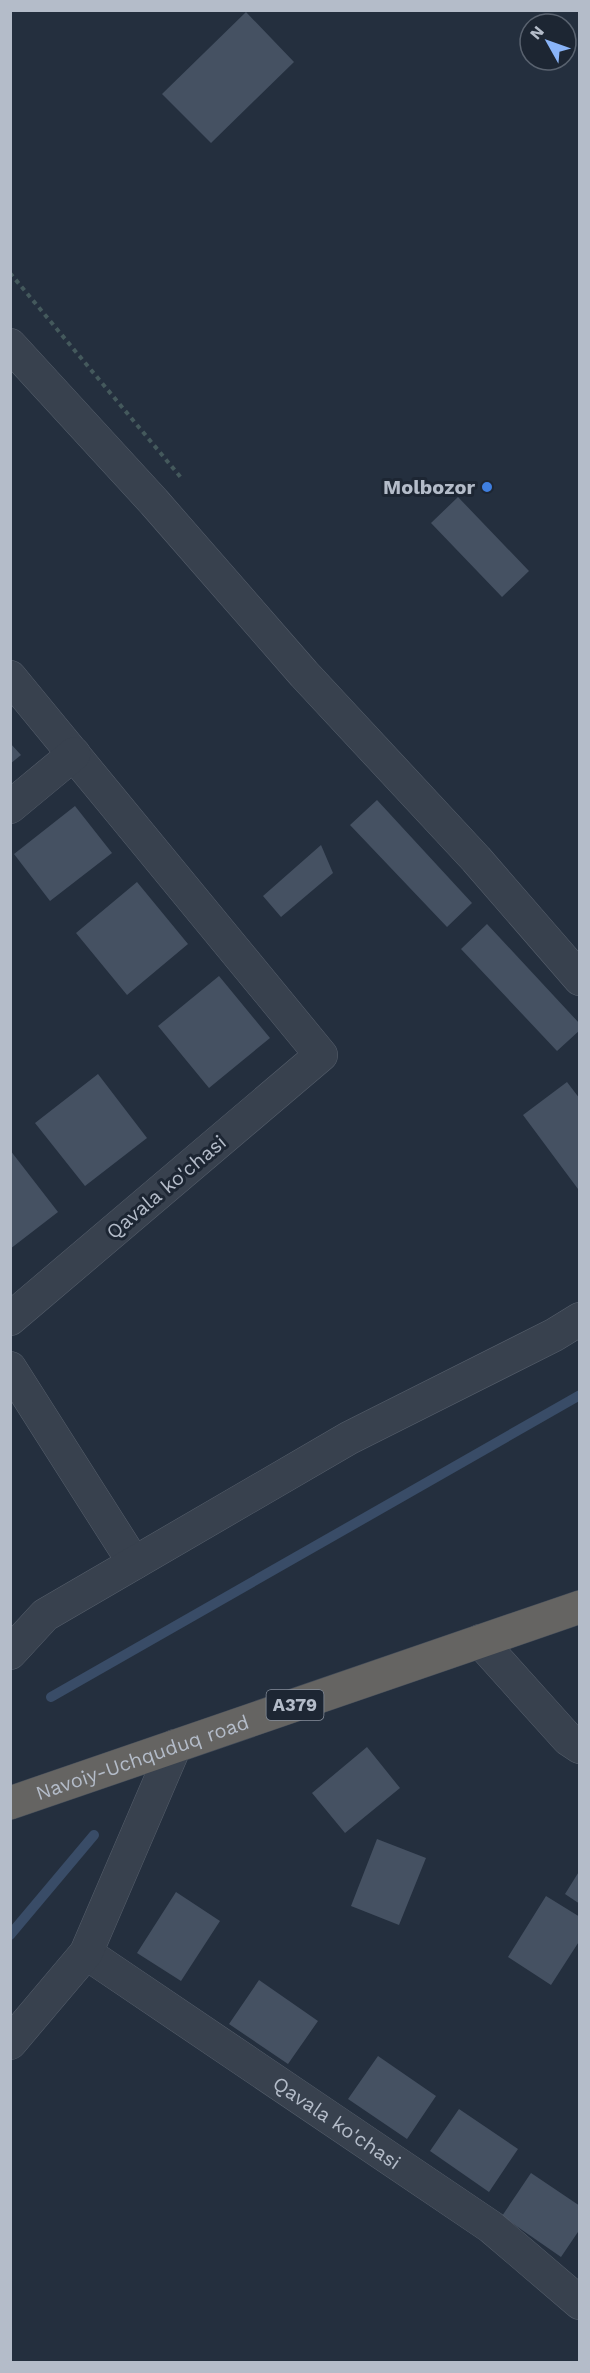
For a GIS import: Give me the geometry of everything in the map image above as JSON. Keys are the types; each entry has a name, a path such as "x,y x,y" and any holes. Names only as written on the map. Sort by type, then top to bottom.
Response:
{"highway":[{"name":"Navoiy-Uchquduq road","path":"10,1803 579,1607"}],"street":[{"path":"10,345 154,502 304,674 476,859 579,979"},
{"path":"10,677 74,754 10,807"},
{"name":"Qavala ko'chasi","path":"10,1318 321,1055 74,754"},
{"path":"10,1653 45,1615 349,1438 555,1335 579,1319"},
{"path":"10,1368 135,1563"},
{"path":"480,1641 568,1738 579,1747"},
{"path":"10,2043 86,1953 175,1746"},
{"name":"Qavala ko'chasi","path":"86,1953 491,2227 579,2303"}],"building":[{"path":"246,12 294,62 211,143 162,94"},
{"path":"458,497 529,571 502,597 431,523"},
{"path":"10,743 21,755 10,764"},
{"path":"377,800 472,903 447,927 350,825"},
{"path":"75,806 112,853 50,901 14,854"},
{"path":"321,845 333,873 281,917 263,896"},
{"path":"137,882 188,944 127,995 76,933"},
{"path":"487,924 580,1024 580,1030 557,1051 461,949"},
{"path":"219,976 270,1038 209,1088 158,1026"},
{"path":"98,1074 147,1138 85,1186 35,1123"},
{"path":"567,1082 580,1099 578,1189 523,1115"},
{"path":"10,1150 58,1212 10,1249"},
{"path":"367,1747 400,1788 345,1833 312,1793"},
{"path":"377,1839 426,1858 399,1925 351,1906"},
{"path":"580,1870 580,1904 565,1894"},
{"path":"176,1892 220,1921 181,1981 137,1953"},
{"path":"546,1896 580,1917 580,1940 551,1985 508,1957"},
{"path":"259,1980 318,2021 288,2064 229,2024"},
{"path":"378,2056 436,2096 407,2139 348,2099"},
{"path":"459,2109 518,2149 489,2192 430,2151"},
{"path":"531,2173 580,2206 580,2229 561,2257 502,2216"}],"waterway":[{"path":"51,1697 580,1395"},
{"path":"10,1935 94,1835"}],"place":[{"name":"Molbozor","path":"487,487"}]}
